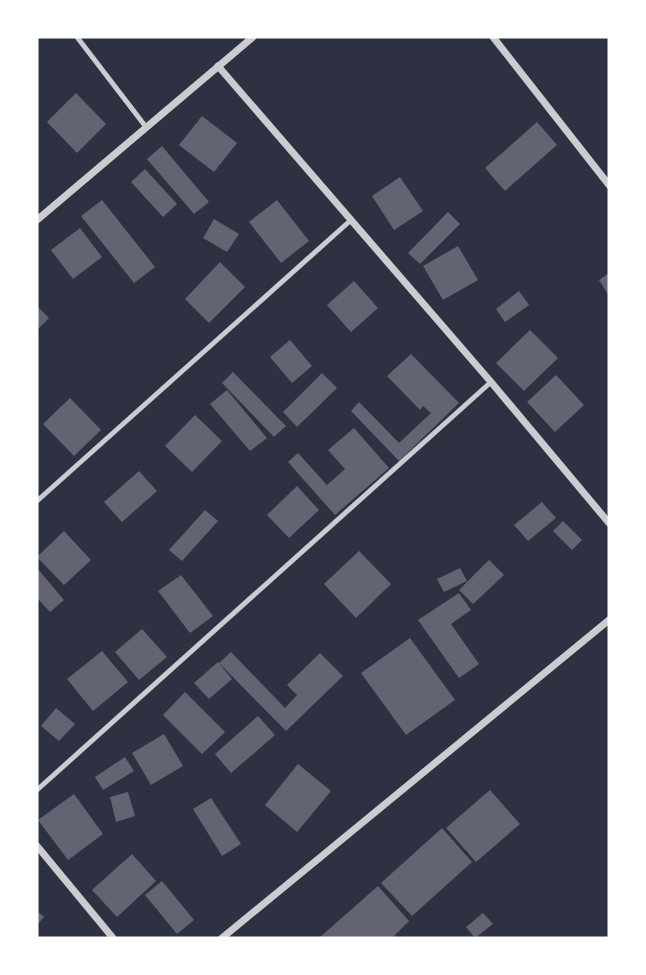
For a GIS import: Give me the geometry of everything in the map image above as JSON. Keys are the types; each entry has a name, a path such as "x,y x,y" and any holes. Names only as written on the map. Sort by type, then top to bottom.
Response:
{"street":[{"path":"37,220 253,37"},
{"path":"493,37 609,185"},
{"path":"218,66 609,523"},
{"path":"222,938 609,620"},
{"path":"37,846 113,938"}],"lane":[{"path":"77,37 146,127"},
{"path":"37,501 351,220"},
{"path":"37,790 491,382"}],"building":[{"path":"76,93 106,124 77,153 47,122"},
{"path":"202,116 237,143 214,172 179,145"},
{"path":"537,122 557,145 505,191 485,168"},
{"path":"162,146 209,202 194,214 147,159"},
{"path":"145,169 177,204 163,217 131,182"},
{"path":"400,177 423,211 394,230 372,196"},
{"path":"102,200 155,267 134,283 81,216"},
{"path":"277,200 309,241 281,263 249,222"},
{"path":"448,212 460,224 420,264 408,253"},
{"path":"214,219 239,234 227,252 203,238"},
{"path":"80,228 102,257 73,279 51,250"},
{"path":"458,246 478,280 443,300 423,266"},
{"path":"220,262 245,287 209,323 185,299"},
{"path":"609,273 609,296 599,280"},
{"path":"354,281 378,308 351,332 327,305"},
{"path":"519,291 529,305 505,322 496,309"},
{"path":"37,306 49,318 37,330"},
{"path":"530,330 558,358 524,391 496,363"},
{"path":"290,340 312,366 292,383 270,357"},
{"path":"411,354 459,403 399,461 351,411 359,402 399,443 431,413 423,406 420,410 387,376"},
{"path":"233,372 286,426 274,437 222,383"},
{"path":"322,373 337,388 297,427 283,412"},
{"path":"556,375 584,405 555,432 527,402"},
{"path":"227,390 267,438 250,451 210,404"},
{"path":"70,398 101,430 74,456 43,424"},
{"path":"195,415 222,441 192,472 165,446"},
{"path":"354,428 389,468 335,515 288,462 298,453 327,485 345,469 328,450"},
{"path":"139,471 157,491 122,522 104,502"},
{"path":"297,486 319,510 289,538 267,515"},
{"path":"542,502 556,518 528,541 514,525"},
{"path":"205,510 218,521 182,561 169,550"},
{"path":"563,521 582,540 572,550 553,531"},
{"path":"64,531 91,560 64,585 37,557"},
{"path":"359,551 391,584 356,618 324,584"},
{"path":"489,560 504,575 473,604 459,590"},
{"path":"37,568 64,600 50,612 39,600 37,602"},
{"path":"460,568 467,581 444,592 437,579"},
{"path":"181,575 213,616 190,633 158,591"},
{"path":"459,593 471,610 451,624 479,664 459,678 418,620"},
{"path":"142,629 167,657 139,680 115,652"},
{"path":"410,638 455,700 406,735 361,673"},
{"path":"102,651 128,682 93,711 67,679"},
{"path":"231,652 285,708 297,695 287,685 320,653 343,676 286,731 219,663"},
{"path":"218,662 232,679 209,699 194,683"},
{"path":"185,692 225,732 202,754 163,715"},
{"path":"56,708 75,724 59,741 41,726"},
{"path":"258,716 275,735 231,773 215,754"},
{"path":"164,734 183,766 151,785 132,753"},
{"path":"125,757 134,771 103,790 95,777"},
{"path":"298,764 331,791 297,832 265,805"},
{"path":"490,790 520,824 476,862 446,828"},
{"path":"128,792 135,816 116,822 110,797"},
{"path":"74,794 103,834 68,860 38,820"},
{"path":"211,798 241,844 222,856 193,809"},
{"path":"442,828 472,862 412,916 381,883"},
{"path":"132,854 156,881 117,917 92,890"},
{"path":"162,881 194,920 177,934 145,895"},
{"path":"378,886 409,921 392,938 319,938"},
{"path":"37,911 44,917 37,925"},
{"path":"483,913 493,924 475,938 466,927"}]}
